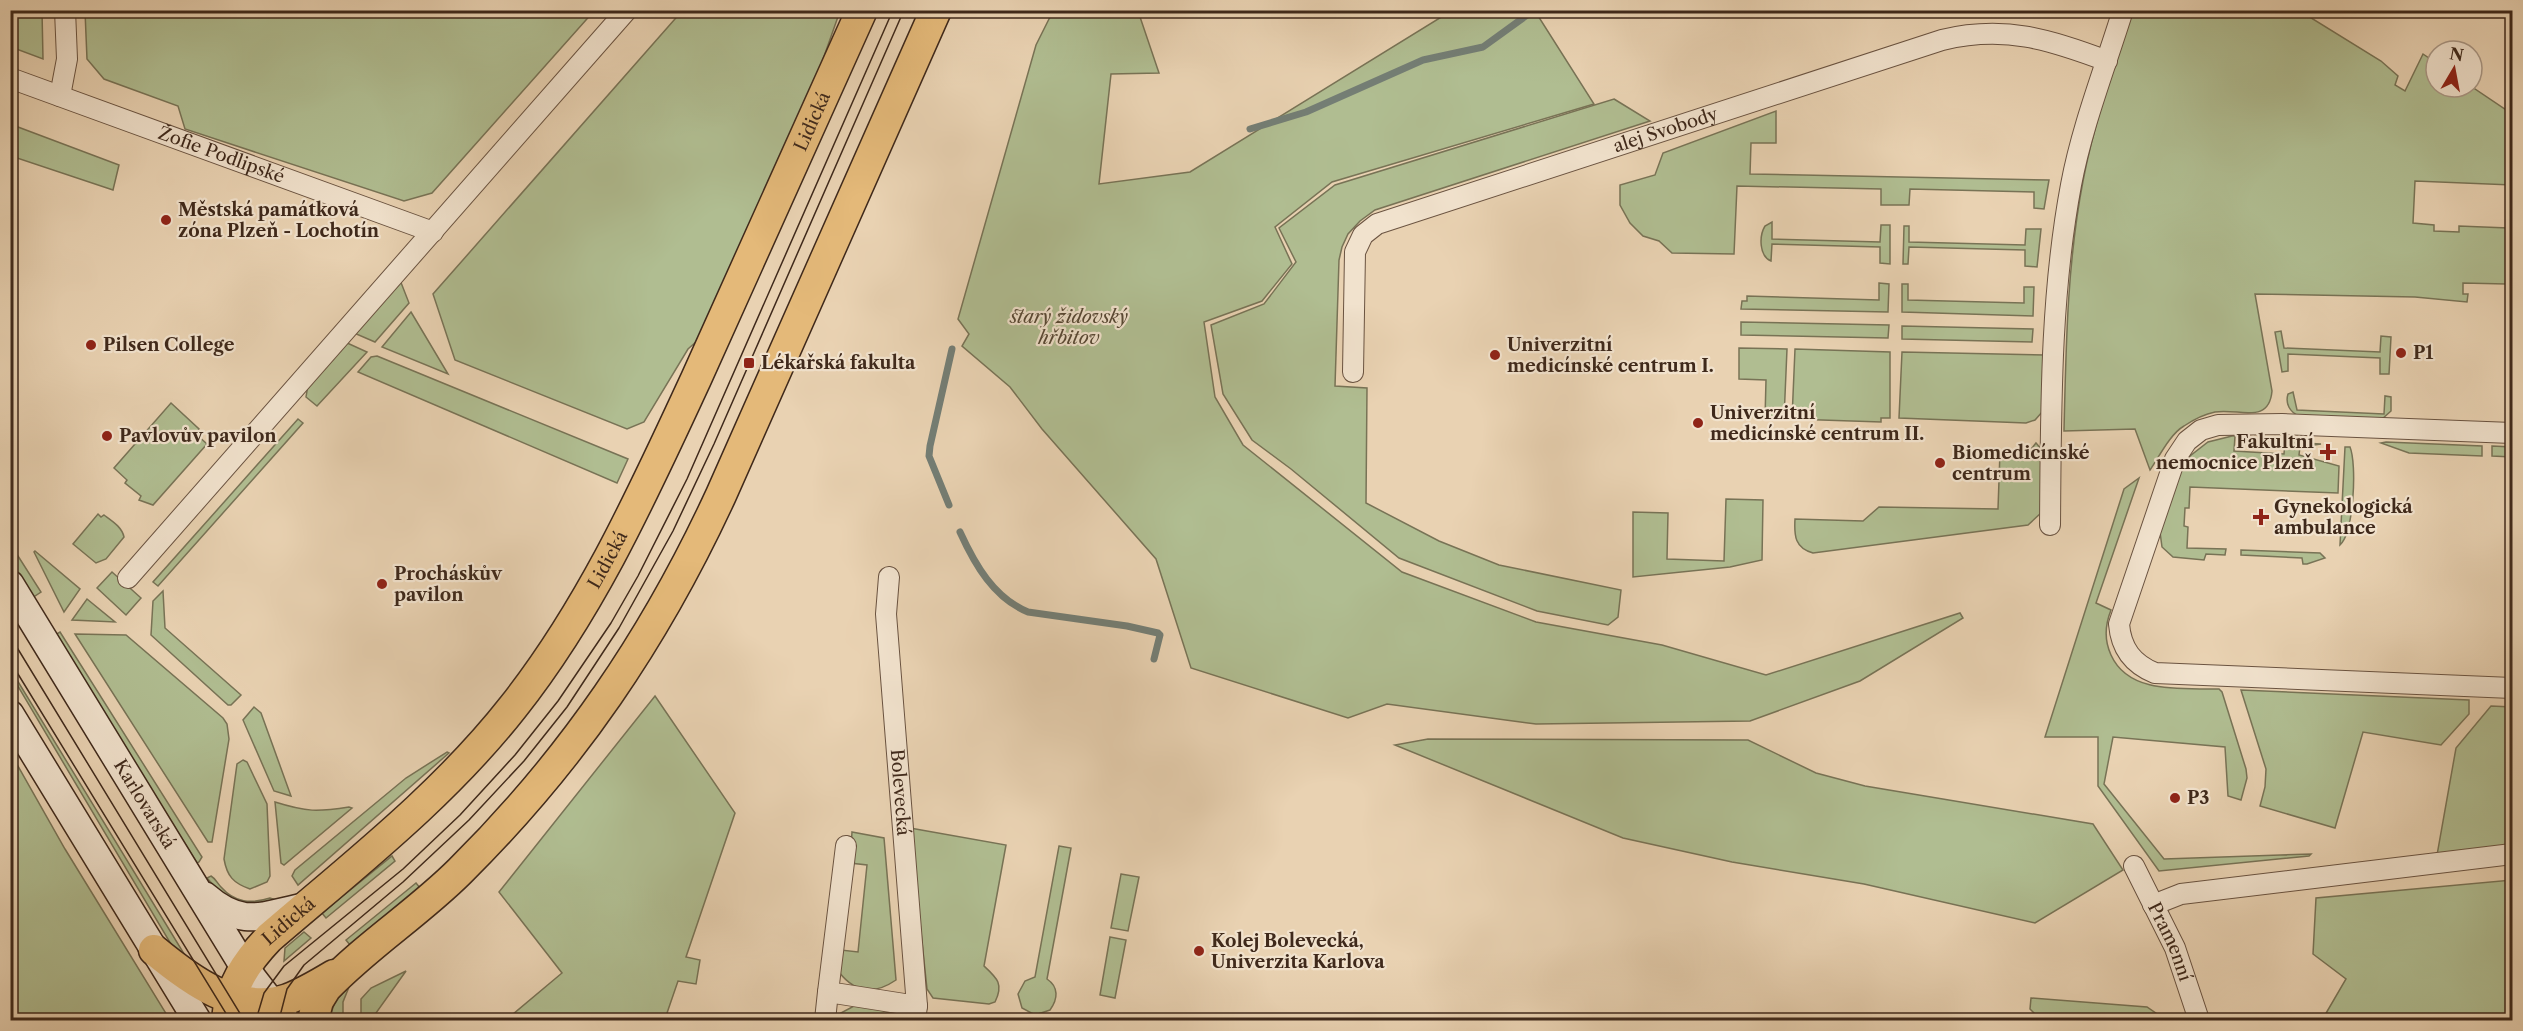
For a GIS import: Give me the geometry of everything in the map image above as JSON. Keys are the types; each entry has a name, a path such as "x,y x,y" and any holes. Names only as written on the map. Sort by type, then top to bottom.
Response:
{"main road":[{"name":"Lidická","path":"230,1010 244,967 269,938 464,764 514,706 588,598 641,498 769,220 862,10"},
{"path":"313,1020 318,1000 326,988 458,873 516,813 594,717 654,626 717,503 936,10"},
{"name":"Karlovarská","path":"10,584 244,967 278,1011"},
{"path":"10,714 197,1020"},
{"path":"190,879 221,909 234,916 249,918 304,907"},
{"path":"154,950 230,1010 278,1011 287,999 314,987 352,964"}],"street":[{"path":"60,96 67,59 65,10"},
{"path":"128,578 627,10"},
{"path":"2050,525 2051,430 2058,279 2072,182 2123,10"},
{"name":"alej Svobody","path":"1353,372 1355,252 1363,234 1377,224 1920,47 1969,34 2016,33 2107,61"},
{"name":"Žofie Podlipské","path":"10,78 433,232"},
{"path":"2512,433 2271,424 2218,425 2201,430 2187,441 2175,459 2119,624 2120,638 2126,652 2141,667 2155,673 2512,688"},
{"name":"Bolevecká","path":"828,992 916,1013 886,614 889,577"},
{"path":"825,1020 846,846"},
{"path":"2153,905 2181,894 2512,854"},
{"name":"Pramenní","path":"2134,866 2175,948 2199,1020"}],"green space":[{"path":"85,10 594,11 432,193 404,201 185,129 178,106 104,79 87,59"},
{"path":"10,11 42,11 43,59 11,47"},
{"path":"682,11 840,11 803,116 705,334 688,349 644,422 627,429 455,360 433,294"},
{"name":"starý židovský hřbitov","path":"1053,11 1138,11 1159,73 1111,74 1099,184 1190,172 1451,11 1535,11 1594,104 1332,182 1275,227 1292,264 1262,301 1204,322 1215,397 1243,445 1402,572 1536,622 1662,645 1766,675 1960,613 1963,618 1860,681 1750,721 1536,724 1387,704 1348,718 1191,668 1156,559 1042,429 1010,387 962,346 969,334 958,319 1036,45"},
{"path":"2133,11 2300,11 2381,61 2398,76 2395,85 2405,91 2423,54 2424,99 2484,99 2484,95 2512,114 2512,185 2415,181 2413,223 2434,225 2434,231 2459,232 2459,226 2508,228 2506,284 2463,283 2463,294 2468,294 2467,302 2415,297 2255,294 2272,391 2270,402 2265,408 2251,413 2215,412 2195,419 2174,434 2150,470 2135,429 2064,431 2068,306 2078,212 2087,159 2111,74"},
{"path":"1614,99 1650,121 1375,210 1360,221 1348,234 1339,260 1335,386 1367,388 1366,503 1439,541 1499,565 1621,590 1618,617 1608,625 1537,611 1399,558 1252,440 1223,394 1211,325 1264,304 1296,262 1279,228 1335,185"},
{"path":"1776,111 1776,143 1751,143 1750,174 2049,180 2044,209 2034,208 2034,192 1910,189 1909,205 1881,205 1881,189 1737,186 1734,254 1672,253 1659,241 1643,236 1630,223 1620,205 1620,185 1655,175 1663,153"},
{"path":"10,124 119,165 113,190 11,156"},
{"path":"1772,222 1772,239 1880,242 1881,225 1890,225 1890,264 1880,263 1880,247 1772,244 1771,261 1764,255 1761,240 1765,226"},
{"path":"1904,226 1909,226 1909,242 2025,245 2026,229 2041,229 2037,267 2025,266 2025,250 1909,247 1908,264 1903,264"},
{"path":"400,280 409,303 375,342 354,333"},
{"path":"1879,283 1889,284 1888,312 1741,309 1742,301 1747,301 1747,296 1879,300"},
{"path":"1902,284 1908,284 1908,300 2024,303 2024,287 2034,287 2033,316 1902,312"},
{"path":"411,312 448,374 382,347"},
{"path":"1741,322 1889,325 1888,338 1741,335"},
{"path":"1902,326 2033,329 2032,342 1902,339"},
{"path":"2281,331 2284,348 2380,352 2381,336 2391,337 2389,374 2380,374 2380,358 2288,354 2288,371 2282,372 2275,332"},
{"path":"345,342 367,352 317,406 306,397 308,385"},
{"path":"1739,348 1787,349 1784,419 1765,419 1766,380 1739,379"},
{"path":"1795,349 1890,352 1890,418 1881,418 1881,422 1792,419"},
{"path":"1902,352 2045,355 2043,411 2035,420 2026,423 1899,418"},
{"path":"377,356 628,459 617,483 358,372 371,357"},
{"path":"2293,392 2297,410 2384,414 2385,396 2391,397 2391,411 2382,419 2299,416 2291,410 2288,404 2288,394"},
{"path":"171,403 199,429 196,434 207,444 153,505 139,500 141,496 125,483 127,480 114,468"},
{"path":"298,419 303,423 158,586 153,582"},
{"path":"2235,436 2234,451 2284,454 2285,442 2321,444 2300,447 2299,455 2339,466 2338,493 2190,487 2189,508 2185,508 2184,526 2188,527 2187,548 2226,549 2225,555 2206,554 2204,560 2173,557 2162,547 2160,532 2178,477 2190,456 2208,442"},
{"path":"2036,443 2043,451 2041,513 2028,525 1813,553 1799,545 1795,531 1795,519 1863,521 1879,507 1998,509 2000,452 2028,453"},
{"path":"2381,443 2482,446 2482,456 2409,453"},
{"path":"2492,446 2512,447 2512,457 2492,456"},
{"path":"2345,447 2350,447 2354,482 2348,527 2340,545"},
{"path":"2139,478 2096,603 2111,610 2107,621 2107,644 2119,668 2130,677 2144,683 2158,687 2219,689 2222,692 2247,778 2241,800 2228,796 2225,747 2113,737 2104,784 2164,859 2311,854 2309,856 2159,871 2098,786 2098,737 2045,737 2124,489"},
{"path":"1726,499 1763,500 1762,560 1730,567 1633,577 1633,512 1668,513 1667,559 1724,561"},
{"path":"98,514 101,517 104,515 116,524 124,537 106,559 96,563 73,544"},
{"path":"11,545 41,592 32,598 11,562"},
{"path":"2241,550 2320,553 2325,558 2303,564 2302,558 2241,555"},
{"path":"34,552 80,589 64,612"},
{"path":"112,572 141,598 126,615 97,588"},
{"path":"163,591 165,628 241,695 231,705 228,705 151,635 153,601"},
{"path":"87,599 115,622 72,620"},
{"path":"60,632 202,857 199,862 197,863 55,635"},
{"path":"75,634 126,635 223,718 227,724 229,739 212,842 208,842"},
{"path":"17,680 186,957 175,951 16,683"},
{"path":"2241,690 2469,700 2469,714 2441,745 2363,732 2335,828 2260,806 2265,787 2266,769"},
{"path":"655,696 735,813 686,957 700,960 696,984 678,981 666,1016 693,1020 506,1020 562,973 499,892"},
{"path":"2491,706 2512,707 2512,845 2437,855 2456,748"},
{"path":"254,707 261,713 291,796 274,791 243,720"},
{"path":"1428,739 1748,740 1816,773 1865,786 2093,824 2123,870 2035,923 1864,884 1732,862 1623,838 1395,745"},
{"path":"10,752 65,849 170,1020 11,1020"},
{"path":"447,752 449,753 298,885 292,876 295,870 406,778"},
{"path":"243,760 247,762 267,804 270,876 267,882 250,889 232,878 224,859 237,764"},
{"path":"275,802 312,810 352,808 284,865 281,863"},
{"path":"910,828 1006,845 984,966 998,982 999,990 995,1002 989,1004 933,998 927,989"},
{"path":"852,832 884,838 896,980 873,990 858,988 839,972 841,950 858,952 867,865 850,863"},
{"path":"1059,846 1071,848 1047,979 1054,986 1056,997 1050,1010 1035,1015 1022,1008 1018,994 1025,981 1035,977"},
{"path":"392,856 395,861 326,918 322,913"},
{"path":"1121,874 1139,877 1128,931 1111,928"},
{"path":"211,876 226,892 238,899 256,901 270,898 279,901 245,909 216,888 207,878"},
{"path":"2512,880 2512,1020 2330,1020 2325,1015 2346,979 2313,954 2316,898"},
{"path":"416,883 420,888 350,945 346,940"},
{"path":"304,932 311,938 284,961 285,948"},
{"path":"1110,937 1126,940 1115,998 1100,995"},
{"path":"406,971 371,1020 361,1020 361,999 371,988"},
{"path":"349,987 343,1002 343,1020 329,1020 335,1001"},
{"path":"2031,998 2147,1007 2166,1020 2041,1020 2030,1009"},
{"path":"854,1006 883,1011 898,1020 834,1020 837,1015"}],"waterway":[{"path":"1250,129 1306,112 1423,60 1483,47 1534,10"},
{"path":"949,505 929,456 952,349"},
{"path":"960,532 987,579 995,589 1016,606 1028,612 1127,626 1158,633 1160,635 1154,659"}],"tram line":[{"path":"256,1020 264,993 284,966 403,869 460,815 515,755 558,701 611,623 638,576 687,479 893,10"},
{"path":"279,1020 287,989 304,965 403,882 469,820 524,761 567,707 619,628 673,531 714,444 904,10"},
{"path":"10,636 244,1020"},
{"path":"10,661 230,1020"}],"place":[{"name":"Městská památková zóna Plzeň - Lochotín","path":"166,220"},
{"name":"Pilsen College","path":"91,345"},
{"name":"P1","path":"2401,353"},
{"name":"Univerzitní medicínské centrum I.","path":"1495,355"},
{"name":"Lékařská fakulta","path":"749,363"},
{"name":"Univerzitní medicínské centrum II.","path":"1698,423"},
{"name":"Pavlovův pavilon","path":"107,436"},
{"name":"Fakultní nemocnice Plzeň","path":"2328,452"},
{"name":"Biomedicínské centrum","path":"1940,463"},
{"name":"Gynekologická ambulance","path":"2261,517"},
{"name":"Procháskův pavilon","path":"382,584"},
{"name":"P3","path":"2175,798"},
{"name":"Kolej Bolevecká, Univerzita Karlova","path":"1199,951"}]}
